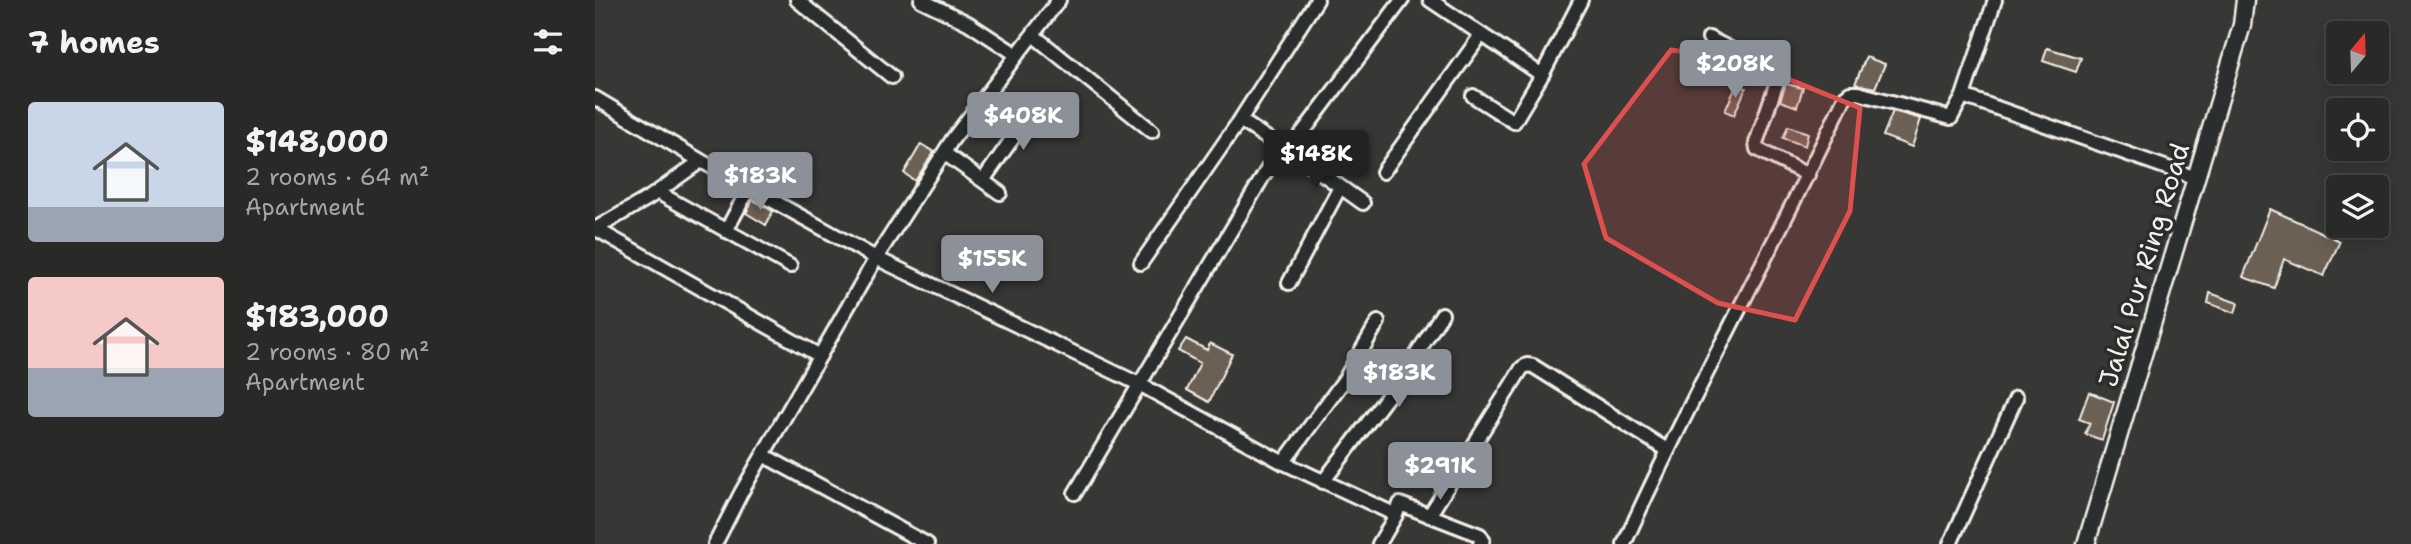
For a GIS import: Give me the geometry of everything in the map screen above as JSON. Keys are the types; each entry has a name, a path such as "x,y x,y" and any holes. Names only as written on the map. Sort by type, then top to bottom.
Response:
{"main road":[{"name":"Jalal Pur Ring Road","path":"2086,544 2242,25 2245,0"}],"street":[{"path":"797,0 892,77"},
{"path":"715,544 876,258 944,153 1059,0"},
{"path":"1141,263 1240,120 1317,0"},
{"path":"1075,493 1285,149 1402,0"},
{"path":"1430,0 1542,75"},
{"path":"1473,96 1514,122 1581,0"},
{"path":"1624,544 1667,450 1845,97 1850,93 1858,93 1948,118 1953,115 1963,96 1995,0"},
{"path":"929,2 968,23 1017,55"},
{"path":"1033,35 1152,131"},
{"path":"1383,172 1481,35"},
{"path":"1709,38 1777,73 1778,79 1756,143 1757,149 1808,174"},
{"path":"1963,96 2196,178"},
{"path":"595,98 701,161 876,258 1141,384 1283,463 1396,515"},
{"path":"984,179 1036,105"},
{"path":"1240,120 1363,203"},
{"path":"944,153 1000,192"},
{"path":"701,161 657,192 595,229 820,356"},
{"path":"1289,283 1340,187"},
{"path":"726,230 750,188"},
{"path":"657,192 790,266"},
{"path":"1323,482 1403,376 1442,314"},
{"path":"1283,463 1345,379 1378,322"},
{"path":"1429,516 1527,365 1533,366 1667,450"},
{"path":"1950,544 2016,398"},
{"path":"763,455 927,544"},
{"path":"1379,544 1400,504 1480,535 1483,540 1480,544"}],"highlighted area":[{"path":"1671,50 1738,59 1860,108 1850,211 1795,320 1718,303 1606,238 1584,164"}],"building":[{"path":"2047,48 2081,58 2076,72 2043,61"},
{"path":"1866,57 1885,64 1875,88 1855,84"},
{"path":"1737,84 1746,88 1734,115 1725,111"},
{"path":"1786,84 1803,88 1797,107 1780,101"},
{"path":"1893,111 1921,119 1912,147 1883,136"},
{"path":"1788,126 1808,133 1805,146 1783,138"},
{"path":"921,144 934,152 915,181 904,173"},
{"path":"753,200 773,211 766,225 746,213"},
{"path":"2270,209 2326,235 2326,238 2340,241 2324,276 2284,259 2274,288 2243,277"},
{"path":"2210,293 2238,303 2235,313 2208,303"},
{"path":"1186,339 1207,350 1210,343 1232,354 1209,402 1187,390 1200,363 1178,351"},
{"path":"2089,392 2114,402 2102,440 2085,434 2090,423 2079,419"}]}
